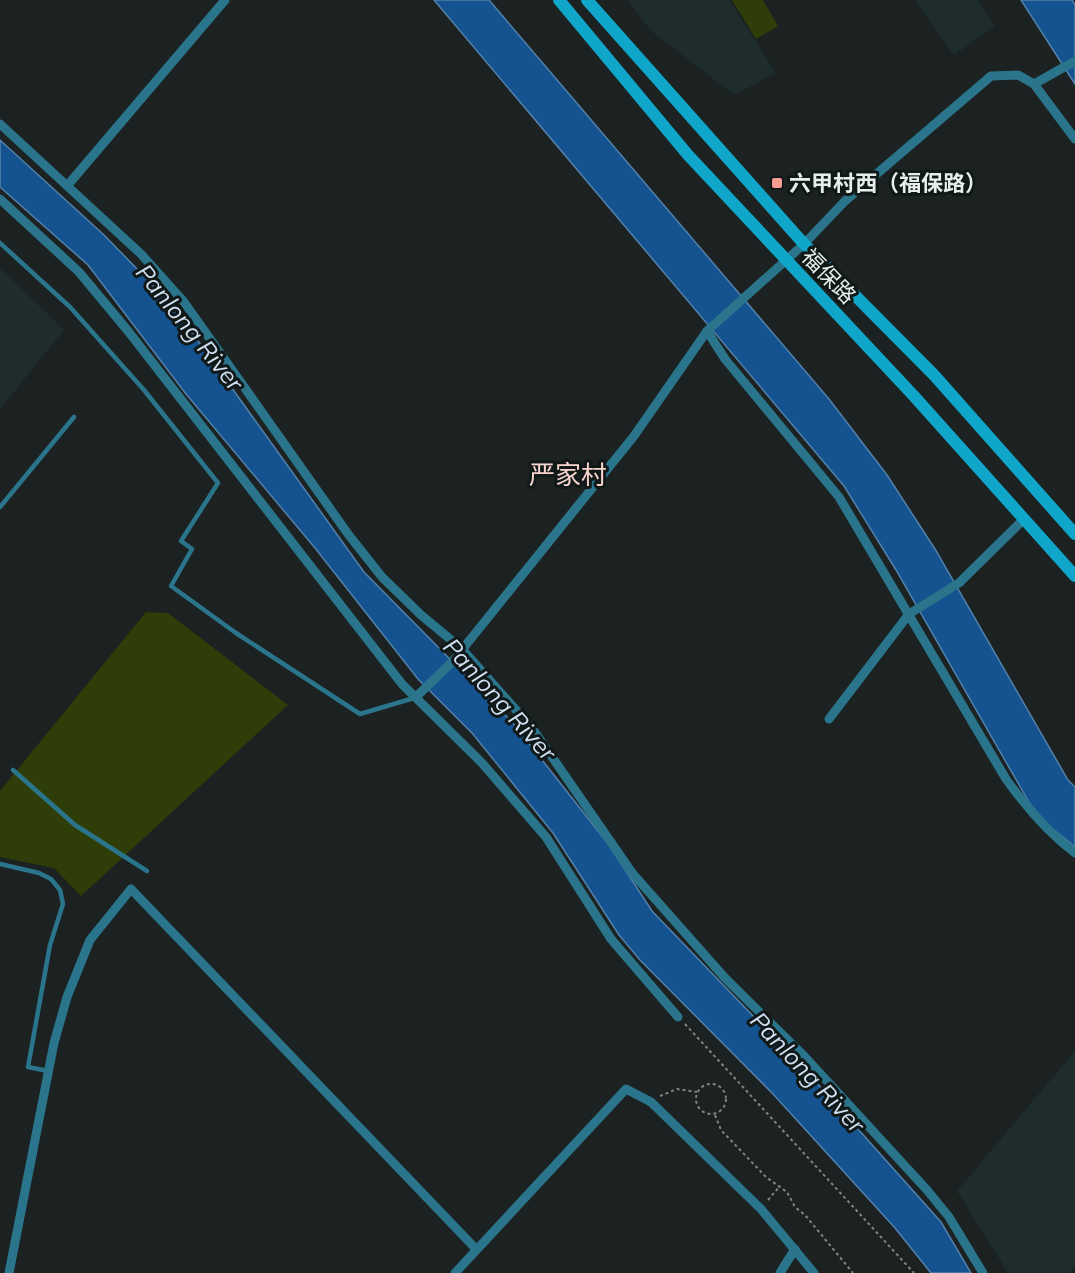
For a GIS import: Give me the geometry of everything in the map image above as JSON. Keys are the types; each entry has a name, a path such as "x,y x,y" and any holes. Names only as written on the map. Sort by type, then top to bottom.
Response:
{"main road":[{"name":"福保路","path":"559,0 688,155 914,395 1075,576"},
{"name":"福保路","path":"587,0 804,244 934,375 1075,534"}],"street":[{"path":"67,186 225,0"},
{"path":"1034,84 1075,61"},
{"path":"416,697 453,661 634,436 707,331 804,244 844,201 992,76 1018,75 1034,84 1075,139"},
{"path":"0,124 141,254 184,302 348,534 382,577 421,615 462,649 532,728 633,874 725,978 805,1058 927,1190 949,1217 983,1273"},
{"path":"0,199 79,272 100,297 271,512 402,684 482,763 546,837 611,939 678,1017"},
{"path":"707,331 725,359 839,498 1025,807 1059,841 1075,852"},
{"path":"829,719 909,614 959,583 1023,520"},
{"path":"9,1273 54,1043 79,964 103,921 131,889 476,1249"},
{"path":"455,1273 626,1089 651,1102 761,1209 814,1273"},
{"path":"780,1273 795,1250"}],"lane":[{"path":"0,243 70,307 144,390 218,483 181,541 192,549 171,586 245,640 360,714 416,697"},
{"path":"0,507 74,417"},
{"path":"13,770 75,825 147,871"},
{"path":"0,864 39,873 51,879 60,890 63,904 50,945 28,1067 48,1071"}],"path":[{"path":"678,1017 914,1273"},
{"path":"715,1115 726,1104 722,1089 707,1084 697,1092 696,1101 700,1110 715,1115 721,1130 766,1177 787,1192 795,1207 805,1215 853,1273"},
{"path":"651,1102 677,1089 697,1092"},
{"path":"761,1209 780,1186"}],"shaded area":[{"path":"628,0 729,0 776,73 734,95 650,30"},
{"path":"915,0 978,0 995,26 954,55"},
{"path":"0,268 64,330 0,409"},
{"path":"1075,1051 1075,1266 1070,1273 1008,1273 957,1191"}],"green space":[{"path":"732,0 763,0 778,26 756,39"},
{"path":"146,612 168,613 288,705 81,896 54,868 0,857 0,791"}],"water":[{"path":"434,0 489,0 829,399 887,475 935,549 1068,780 1075,787 1075,847 1048,825 1030,804 896,570 844,486"},
{"path":"1021,0 1072,0 1075,5 1075,84"},
{"path":"0,140 104,235 173,306 364,572 513,723 609,845 652,911 807,1072 941,1222 971,1273 931,1273 895,1228 773,1094 640,960 619,935 553,833 472,733 418,679 315,548 186,394 88,265 0,187"}],"place":[{"name":"六甲村西（福保路）","path":"777,183"}],"district":[{"name":"严家村","path":"568,474"}],"water label":[{"name":"Panlong River","path":"190,327"},
{"name":"Panlong River","path":"500,699"},
{"name":"Panlong River","path":"808,1072"}]}
